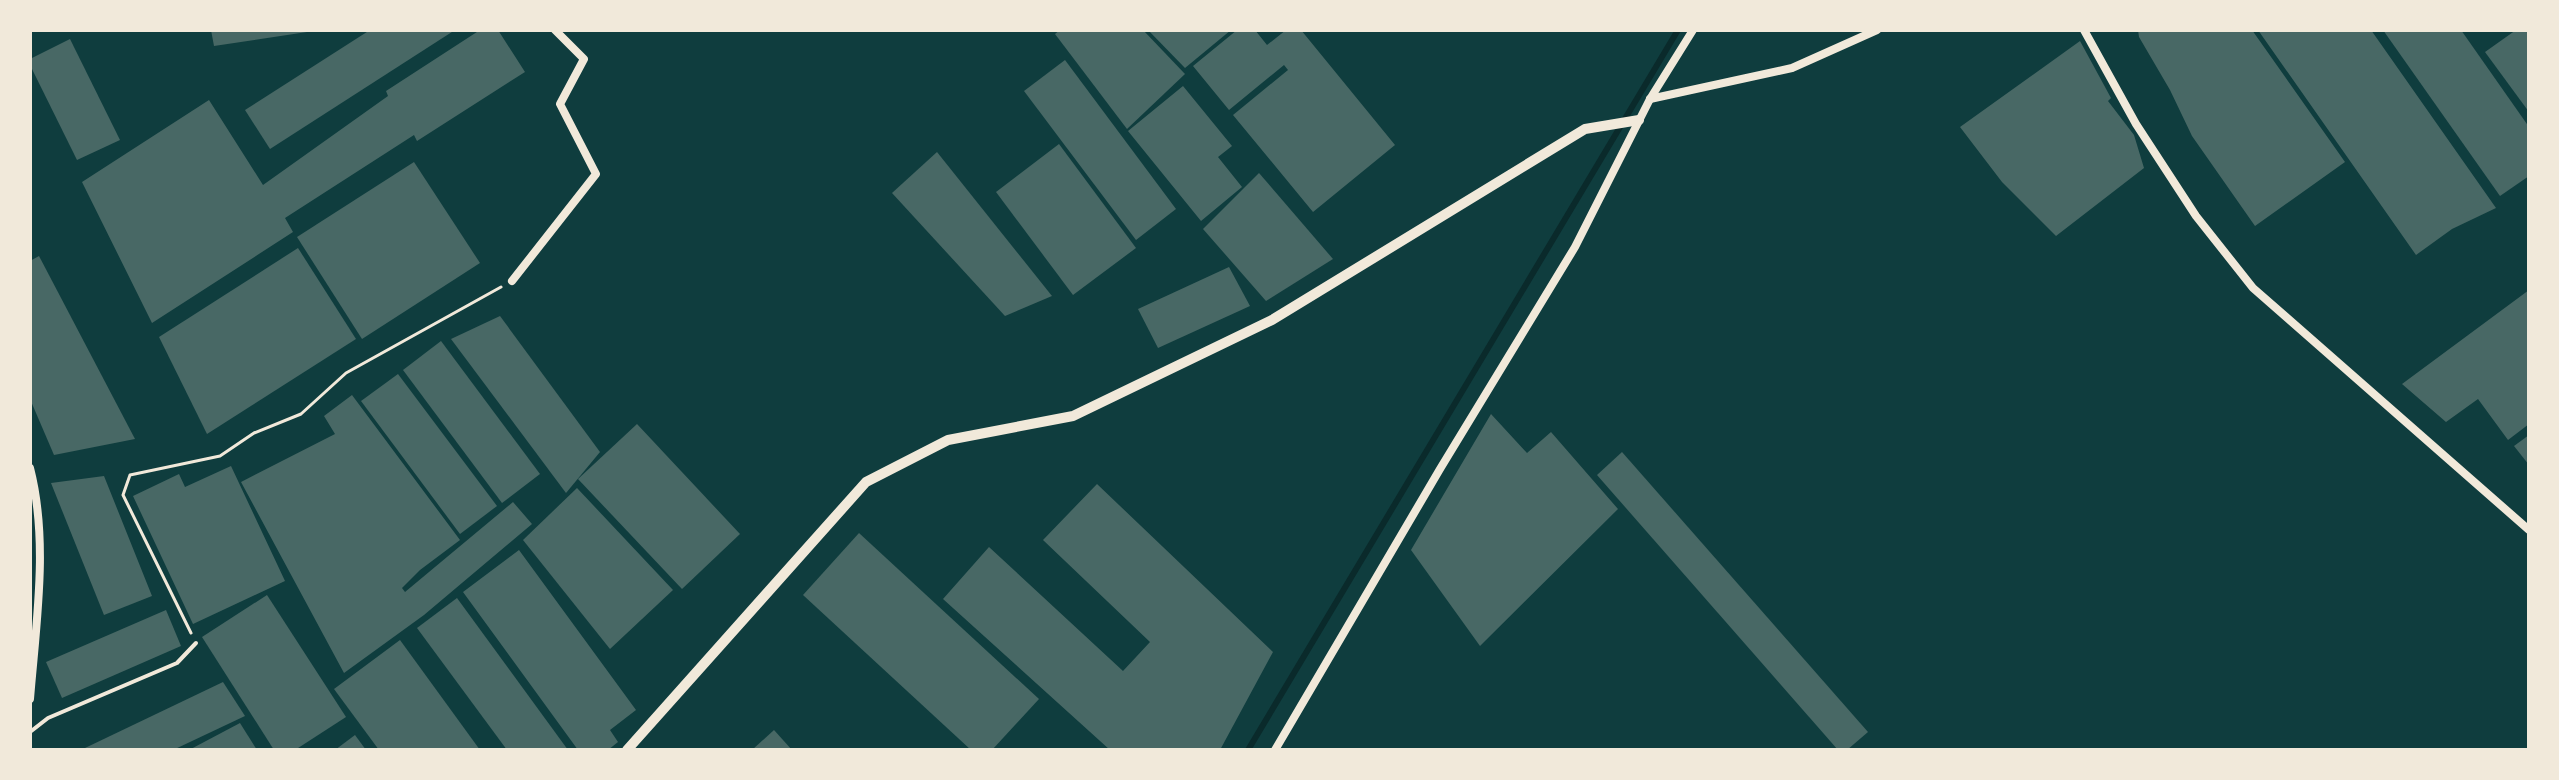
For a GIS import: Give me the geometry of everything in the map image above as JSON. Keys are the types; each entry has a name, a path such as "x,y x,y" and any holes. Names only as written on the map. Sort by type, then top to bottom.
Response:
{"street":[{"path":"512,281 596,174 560,104 584,59 555,30"},
{"path":"1275,750 1447,456 1575,247 1650,99 1693,30"},
{"path":"1650,99 1792,68 1877,30"},
{"path":"2084,30 2136,124 2196,216 2253,288 2529,530"},
{"path":"627,750 866,482 948,440 1073,416 1258,327 1585,129 1639,120"},
{"path":"30,468 36,493 39,536 30,699"}],"lane":[{"path":"30,732 48,718 177,663 196,643"}],"path":[{"path":"196,643 123,495 130,475 220,456 254,433 301,414 346,373 512,281"}],"building":[{"path":"211,30 307,30 307,32 214,46"},
{"path":"370,30 455,30 270,149 245,110"},
{"path":"480,30 498,30 525,72 417,141 414,135 285,218 293,232 152,323 82,182 209,100 263,185 388,96 386,91"},
{"path":"1060,30 1143,30 1185,74 1127,129 1055,34"},
{"path":"1148,30 1231,30 1185,68"},
{"path":"1237,30 1255,30 1267,45 1286,30 1301,30 1395,145 1313,212 1233,115 1288,70 1284,65 1229,110 1193,66"},
{"path":"2138,30 2252,30 2345,162 2255,226 2192,136"},
{"path":"2258,30 2371,30 2496,208 2452,229 2416,255"},
{"path":"2383,30 2461,30 2529,127 2529,176 2500,196"},
{"path":"2516,30 2529,30 2529,112 2485,52"},
{"path":"70,39 120,140 77,160 30,65 30,59"},
{"path":"2080,41 2111,98 2108,101 2134,135 2144,168 2056,236 2002,182 1960,127"},
{"path":"1065,60 1176,209 1136,240 1024,91"},
{"path":"1183,86 1232,146 1218,157 1242,187 1201,221 1128,131"},
{"path":"1059,144 1136,248 1073,295 996,192"},
{"path":"937,152 1052,296 1005,316 892,193"},
{"path":"414,162 480,263 362,339 297,237"},
{"path":"1259,173 1333,259 1266,301 1203,229"},
{"path":"298,248 356,339 207,434 159,337"},
{"path":"39,256 135,439 54,455 30,399 30,261"},
{"path":"1229,267 1250,306 1158,348 1138,309"},
{"path":"2529,290 2529,424 2508,440 2478,399 2446,422 2402,384"},
{"path":"500,316 600,452 566,493 451,339"},
{"path":"441,341 540,474 502,503 403,370"},
{"path":"398,374 497,506 460,534 361,401"},
{"path":"352,395 460,540 420,570 402,588 405,592 513,502 532,524 424,615 344,673 241,482 335,434 324,416"},
{"path":"1491,414 1527,453 1551,432 1618,509 1480,646 1411,550"},
{"path":"637,424 740,534 682,589 578,479"},
{"path":"2529,435 2529,465 2514,446"},
{"path":"1622,452 1868,732 1847,750 1838,750 1597,475"},
{"path":"231,466 285,581 193,624 133,496 179,474 185,487"},
{"path":"104,476 152,596 104,615 51,483"},
{"path":"1097,484 1273,652 1220,750 1110,750 943,599 989,547 1123,671 1150,642 1043,540"},
{"path":"577,488 673,590 610,649 523,540"},
{"path":"859,533 1039,699 992,750 971,750 803,595"},
{"path":"519,550 636,710 610,730 618,742 608,750 578,750 463,592"},
{"path":"267,595 346,717 295,750 274,750 202,637"},
{"path":"457,598 568,750 507,750 417,628"},
{"path":"166,610 181,646 62,698 46,662"},
{"path":"400,640 480,750 379,750 334,689"},
{"path":"223,682 245,716 173,750 85,748"},
{"path":"240,723 257,750 189,750"},
{"path":"774,730 792,750 752,750"},
{"path":"355,735 366,750 335,750"}],"waterway":[{"path":"1248,750 1678,30"}]}
